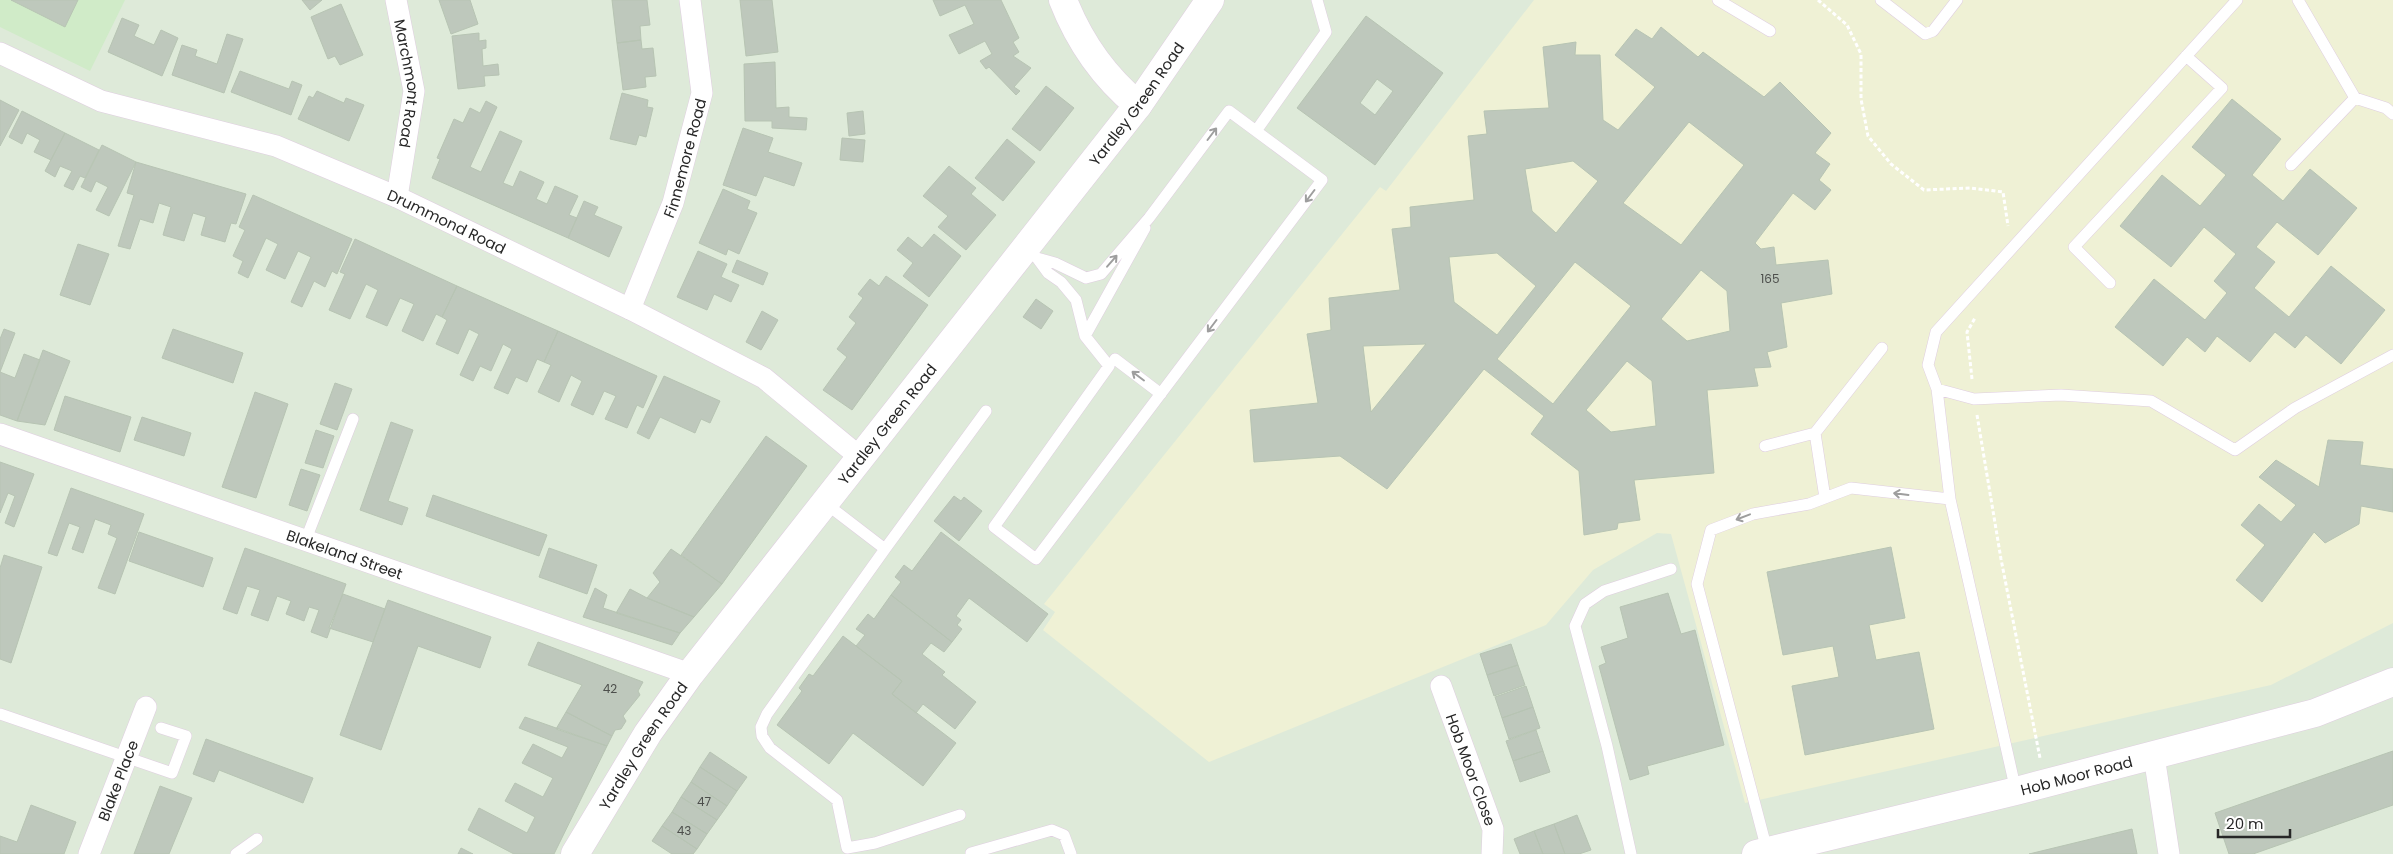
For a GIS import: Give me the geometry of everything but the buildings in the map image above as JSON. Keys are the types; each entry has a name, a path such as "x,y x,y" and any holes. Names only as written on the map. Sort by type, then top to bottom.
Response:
{"street":[{"name":"Marchmont Road","path":"396,0 414,91 397,197"},
{"name":"Finnemore Road","path":"630,309 673,203 702,94 690,0"},
{"path":"1063,0 1070,18 1102,71 1138,105"},
{"name":"Yardley Green Road","path":"575,854 648,732 690,674 861,458 1031,254 1138,105 1210,0"},
{"name":"Drummond Road","path":"0,53 101,101 276,146 397,197 630,309 764,378 861,458"},
{"name":"Blakeland Street","path":"0,434 690,674"},
{"name":"Hob Moor Road","path":"1761,852 2045,784 2315,713 2393,682"},
{"name":"Hob Moor Close","path":"1441,686 1493,829 1492,854"},
{"name":"Blake Place","path":"89,854 146,707"},
{"path":"2154,756 2169,854"}],"lane":[{"path":"1256,131 1326,32 1316,0"},
{"path":"1718,0 1770,32"},
{"path":"1881,0 1925,34 1933,31 1958,0"},
{"path":"2016,791 1950,499 1937,389 1928,364 1936,332 2236,0"},
{"path":"2298,0 2355,98 2386,108 2393,114"},
{"path":"2110,284 2074,247 2222,88 2186,56"},
{"path":"2291,165 2355,98"},
{"path":"1229,111 1322,180 1036,560 994,527 1109,366 1085,336 1076,300 1031,254 1086,278 1101,274 1149,218 1229,111"},
{"path":"1085,336 1138,244 1149,218"},
{"path":"1765,446 1815,432 1882,348"},
{"path":"1937,389 1974,399 2061,396 2151,401 2236,450 2295,408 2393,355"},
{"path":"1115,359 1161,394"},
{"path":"960,815 875,843 847,848 837,800 770,748 762,736 761,726 766,714 986,411"},
{"path":"306,539 353,419"},
{"path":"1815,432 1825,498"},
{"path":"1761,852 1697,584 1712,530 1753,514 1809,504 1851,488 1950,499"},
{"path":"825,503 885,549"},
{"path":"1631,854 1607,746 1575,626 1585,604 1604,591 1671,569"},
{"path":"0,714 172,773 186,736 161,728"},
{"path":"970,853 1052,830 1064,835 1071,854"},
{"path":"236,854 257,839"}],"path":[{"path":"1818,0 1847,25 1861,54 1861,99 1868,136 1891,164 1924,190 1970,188 2003,192 2011,248"},
{"path":"1976,316 1967,332 1974,399 2001,559 2045,784"}],"shaded area":[{"path":"0,0 125,0 90,71 0,27"},
{"path":"1534,0 2393,0 2393,623 2271,685 1745,803 1671,534 1657,533 1593,570 1546,625 1209,762 1043,630 1055,612 1044,604 1380,187 1386,191"}]}
